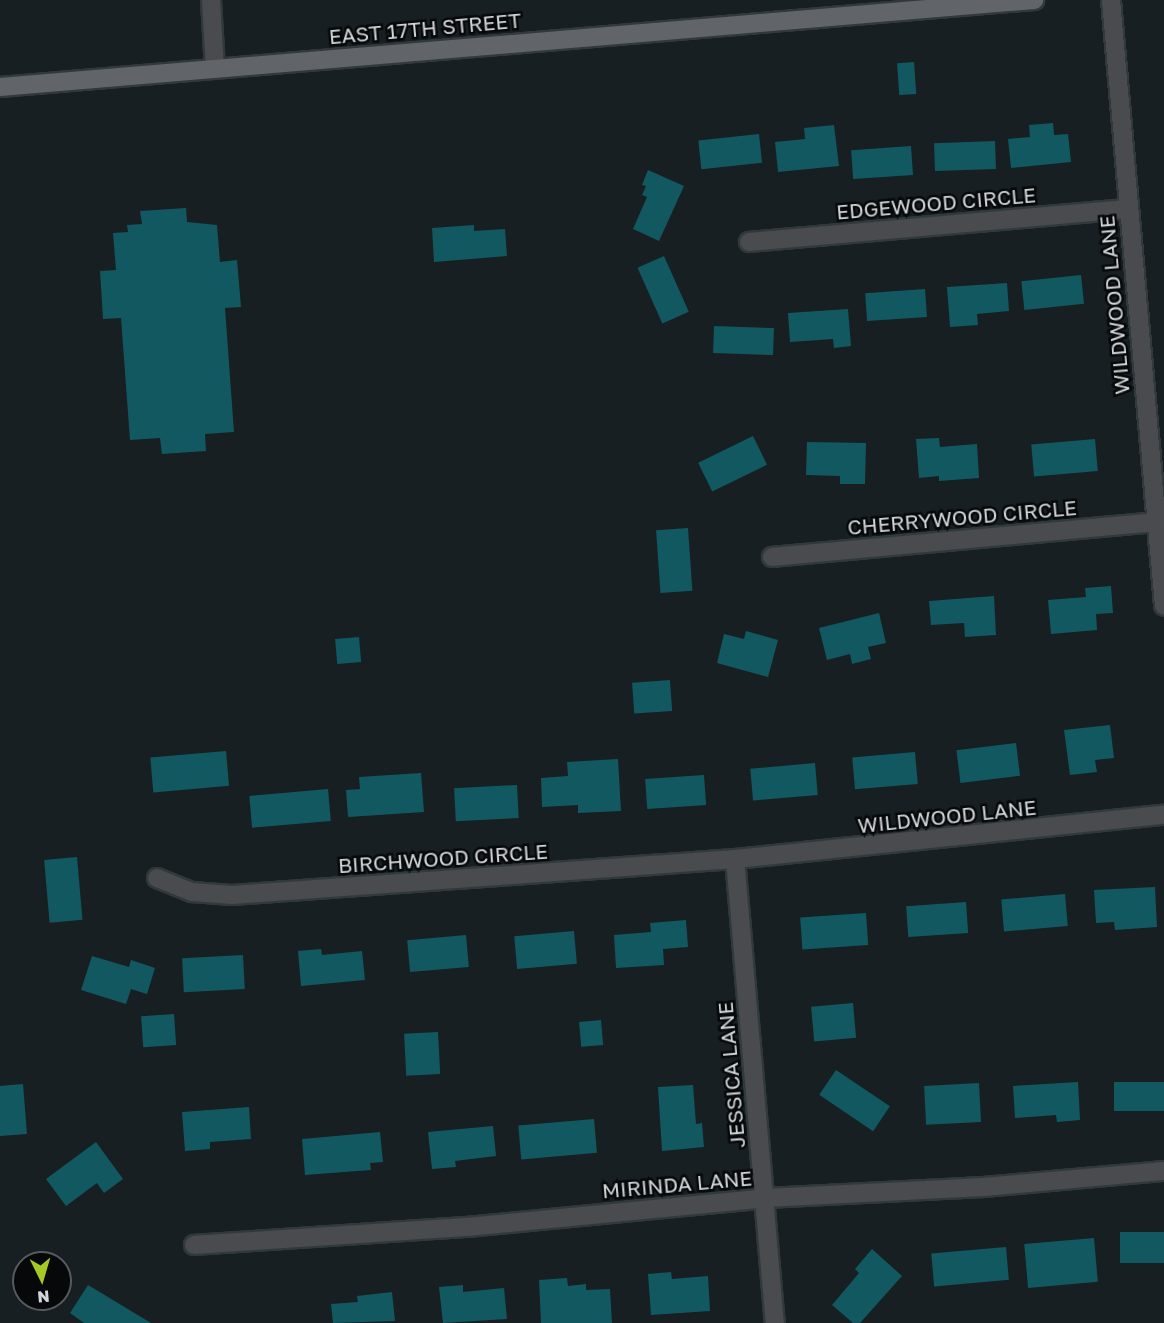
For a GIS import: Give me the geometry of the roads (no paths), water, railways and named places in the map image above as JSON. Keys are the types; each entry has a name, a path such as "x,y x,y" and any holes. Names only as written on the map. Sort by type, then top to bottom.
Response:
{"main road":[{"name":"EAST 17TH STREET","path":"0,87 1034,0"}],"street":[{"path":"211,0 215,69"},
{"name":"WILDWOOD LANE","path":"1111,0 1127,209 1164,606"},
{"name":"EDGEWOOD CIRCLE","path":"749,242 1127,209"},
{"name":"CHERRYWOOD CIRCLE","path":"772,558 1157,522"},
{"name":"WILDWOOD LANE","path":"735,859 1164,815"},
{"name":"BIRCHWOOD CIRCLE","path":"157,878 192,892 231,895 735,859"},
{"name":"JESSICA LANE","path":"735,859 776,1323"},
{"name":"MIRINDA LANE","path":"194,1245 467,1227 766,1198 984,1187 1164,1171"}]}
